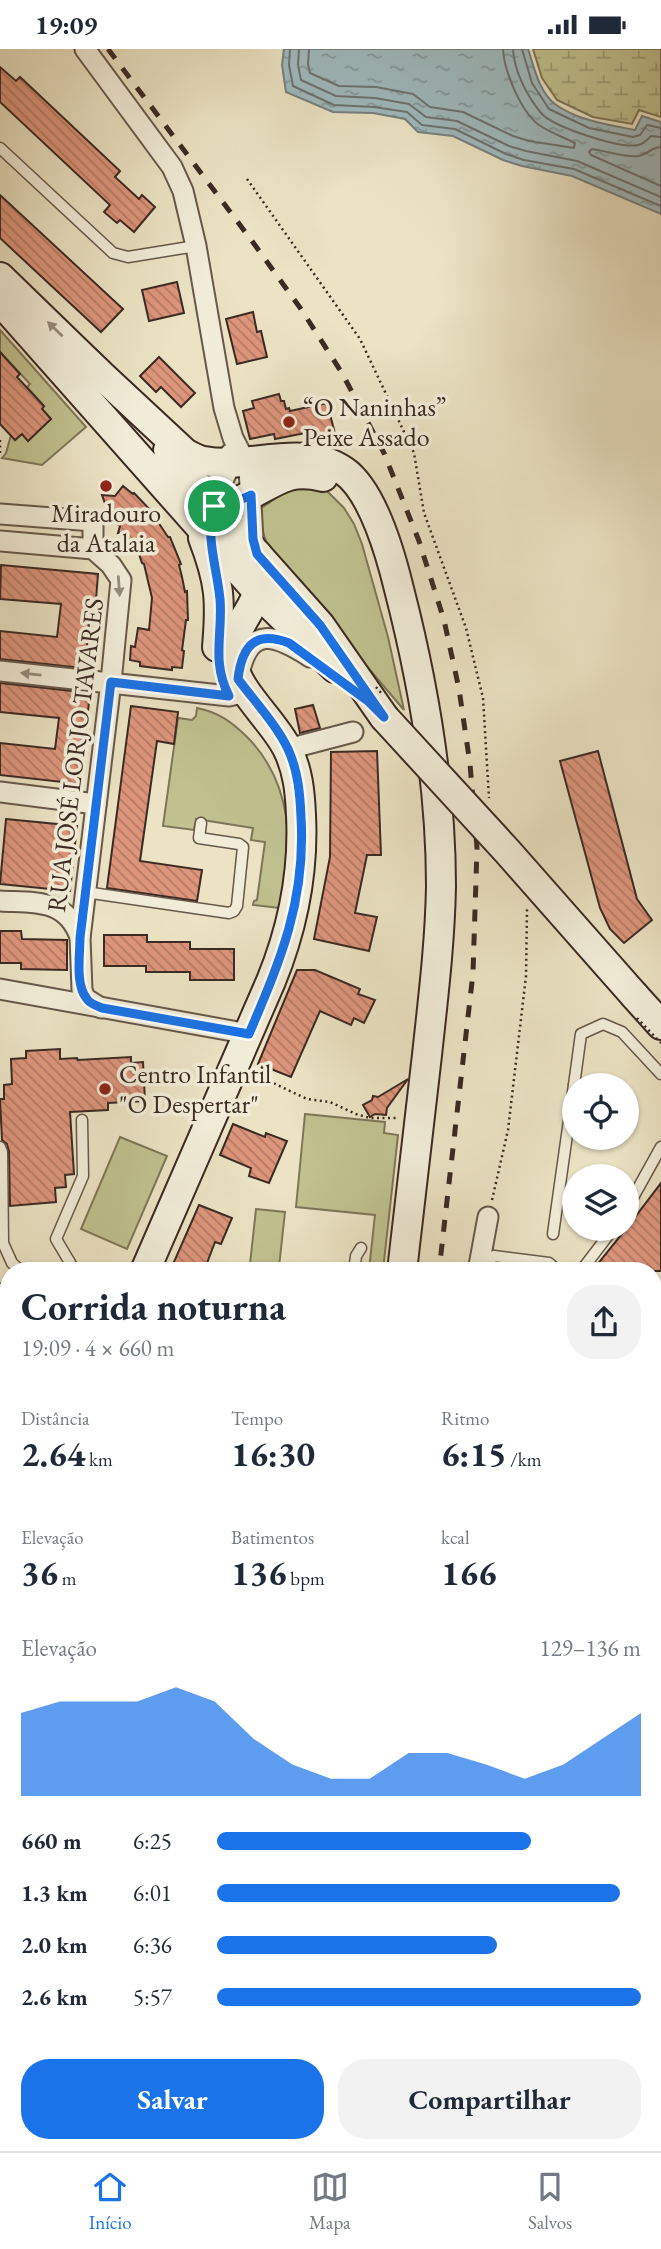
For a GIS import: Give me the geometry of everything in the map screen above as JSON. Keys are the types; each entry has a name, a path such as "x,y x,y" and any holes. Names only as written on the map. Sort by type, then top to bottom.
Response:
{"street":[{"path":"85,49 172,167 183,191 196,246 224,408 233,438 235,480 257,554 320,625 376,709"},
{"path":"0,277 128,403 199,486 307,473 326,477 338,486 352,500 363,520 410,631"},
{"path":"0,301 212,541 376,709 507,851 661,1025"},
{"path":"38,344 104,404 180,493 196,504 204,507 235,480 285,458 327,463 345,471 359,488 373,512 391,556 410,631 428,726 439,812 441,888 435,985 403,1262"},
{"path":"85,360 185,453 235,480 262,578 256,602 245,616 233,650 238,689 280,760 294,790 302,835"},
{"path":"149,1262 275,971 292,922 299,880 302,835 300,785 288,749 270,720 219,672 217,647 220,601 214,569 211,516 235,480"},
{"path":"180,504 202,535 214,569"},
{"path":"0,514 93,521 93,549 0,541"},
{"name":"RUA JOSÉ LORJO TAVARES","path":"80,979 80,938 121,580 111,565 93,549"},
{"path":"217,647 229,605 241,594 259,592 292,605 351,670"},
{"path":"238,689 241,665 249,646 261,638 275,638 289,643 311,657 376,709"},
{"path":"0,671 111,682 238,689"},
{"path":"288,749 353,731"},
{"path":"0,792 96,804"},
{"path":"48,904 73,903 85,892"},
{"name":"RUA JOSÉ LORJO TAVARES","path":"0,901 48,904 68,916 80,938"},
{"path":"80,979 86,998 102,1008"},
{"path":"51,998 64,997 80,979"},
{"path":"0,989 249,1034"},
{"path":"480,1262 488,1217"}],"lane":[{"path":"0,148 113,253 128,257 196,246"},
{"path":"85,892 229,913 234,911 237,906 243,847 239,843 199,838 201,823"},
{"path":"576,1073 581,1034 603,1024 622,1031 661,1074"},
{"path":"70,1262 56,1239 83,1176 82,1120"},
{"path":"0,1147 4,1243 12,1262"},
{"path":"639,1187 661,1147"},
{"path":"553,1234 565,1150"},
{"path":"588,1262 605,1241"},
{"path":"355,1262 360,1248"},
{"path":"489,1262 495,1256 541,1262"}],"path":[{"path":"0,440 0,453"},
{"path":"236,1066 307,1100 330,1102 370,1118 397,1119"}],"green space":[{"path":"533,49 661,49 661,117 639,110 632,124 593,117 557,100 542,78"},
{"path":"0,330 86,427 42,465 2,458 11,435 15,440 22,434 28,441 51,419 42,409 44,406 27,387 30,384 0,352"},
{"path":"291,488 325,489 344,508 354,524 388,637 404,710 274,557 264,534 260,509"},
{"path":"197,708 218,715 236,727 262,755 273,774 286,817 288,840 288,863 279,908 253,905 257,900 265,842 251,840 253,828 196,819 194,830 163,826 178,718 192,720 196,716"},
{"path":"305,1114 385,1122 384,1133 398,1135 384,1262 370,1262 375,1215 296,1207"},
{"path":"120,1137 167,1156 127,1249 81,1229"},
{"path":"256,1209 285,1212 280,1262 250,1262"}],"water":[{"path":"284,49 528,49 545,93 563,110 593,121 635,130 642,116 661,122 661,214 572,176 503,160 453,136 418,132 405,119 373,113 333,112 286,92 282,65"}],"building":[{"path":"0,67 16,81 20,77 120,171 115,177 139,199 142,195 155,207 134,232 120,220 117,223 104,212 110,205 0,102"},
{"path":"0,195 123,309 101,332 0,238"},
{"path":"177,282 184,313 149,321 142,290"},
{"path":"253,312 257,332 261,331 267,357 237,364 226,319"},
{"path":"0,352 20,374 17,377 44,406 42,409 51,419 28,441 22,434 15,440 0,424"},
{"path":"159,357 195,393 181,407 161,387 156,392 140,376"},
{"name":"“O Naninhas” Peixe Assado","path":"279,394 286,409 289,408 290,411 327,403 338,445 310,432 275,439 274,434 250,439 243,411 254,408 252,401"},
{"path":"123,486 134,493 155,515 170,537 181,564 179,565 185,592 187,591 188,620 182,650 182,668 172,667 172,670 140,666 140,662 130,660 131,646 135,647 138,628 149,630 152,598 139,554 124,532 118,533 120,526 104,514 107,509 102,495 115,496"},
{"path":"1,565 98,574 96,600 91,599 87,646 93,647 91,669 0,659 0,631 57,637 61,604 0,599"},
{"path":"0,683 90,693 80,784 0,775 0,743 55,749 59,718 0,712"},
{"path":"313,705 320,728 300,733 295,709"},
{"path":"131,706 178,712 174,744 157,741 140,861 202,870 197,901 107,888"},
{"path":"377,751 381,855 367,855 355,913 377,917 369,951 314,939 330,857 331,752"},
{"path":"598,751 637,899 652,920 624,943 610,929 600,908 560,761"},
{"path":"6,819 77,826 70,891 0,884"},
{"path":"0,931 21,931 22,939 67,940 67,970 21,969 21,963 0,963"},
{"path":"104,935 147,935 147,942 190,942 190,949 234,949 234,980 190,980 190,972 146,972 146,966 104,966"},
{"path":"297,970 315,970 360,989 358,994 375,1000 364,1023 354,1018 351,1025 320,1011 291,1077 258,1064"},
{"path":"60,1049 60,1059 131,1057 131,1063 143,1062 145,1101 108,1103 108,1110 70,1112 74,1174 65,1175 66,1187 55,1188 56,1202 10,1206 9,1152 7,1144 2,1140 0,1099 4,1099 4,1085 12,1084 11,1059 26,1058 26,1051"},
{"path":"408,1079 387,1108 386,1115 375,1114 370,1117 363,1105 372,1100 373,1096 378,1097"},
{"path":"233,1124 265,1137 266,1133 287,1141 269,1183 249,1176 251,1168 220,1155"},
{"path":"661,1183 661,1262 599,1262 616,1241 639,1241 639,1212"},
{"path":"199,1205 232,1218 221,1244 215,1242 207,1262 174,1262"}],"railway":[{"path":"108,49 252,241 301,309 342,373 384,453 419,541 444,620 459,689 470,764 477,848 473,973 440,1262"}],"place":[{"name":"“O Naninhas” Peixe Assado","path":"289,422"},
{"name":"Miradouro da Atalaia","path":"106,486"},
{"name":"Centro Infantil \"O Despertar\"","path":"105,1089"}],"route":[{"path":"251,495 251,520 257,554 320,625 384,717 368,701 289,643 264,637 253,642 246,650 238,679 270,720 288,749 300,785 302,835 300,872 292,922 249,1034 102,1008 86,998 80,979 82,911 111,682 229,696 219,672 217,647 220,601 214,569 211,516 214,506 226,506 251,495"}]}
